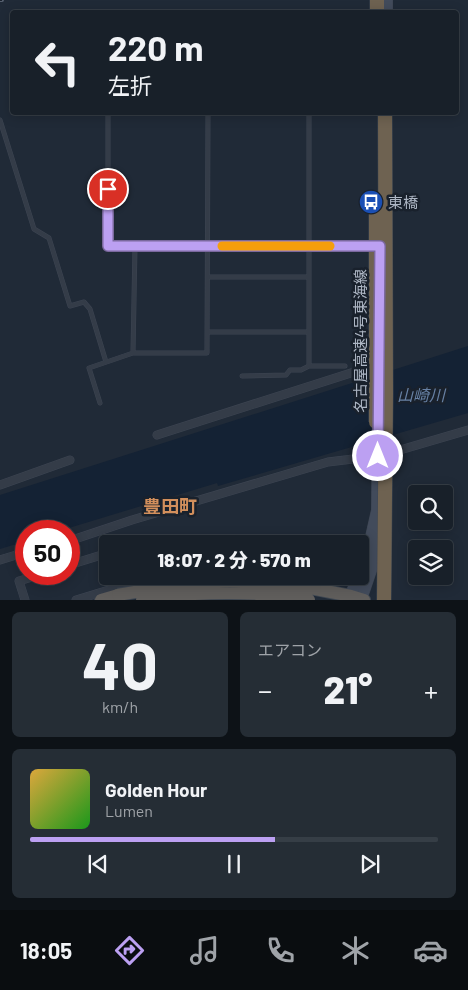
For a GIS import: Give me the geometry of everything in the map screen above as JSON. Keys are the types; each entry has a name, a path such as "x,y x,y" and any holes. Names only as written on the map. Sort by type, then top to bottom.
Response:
{"highway":[{"name":"名古屋高速4号東海線","path":"360,599 378,115"},
{"name":"名古屋高速4号東海線","path":"384,600 386,392 385,115"},
{"path":"101,600 118,594 176,584 231,581 258,582 312,594"},
{"path":"142,600 176,594 218,592 312,594 360,599"},
{"path":"214,600 244,600"}],"main road":[{"path":"360,599 378,550 382,508 378,115"},
{"path":"380,367 385,152"},
{"path":"369,546 377,510 381,453"},
{"path":"359,585 360,599"}],"street":[{"path":"157,436 380,367"},
{"path":"80,537 328,462 381,453 468,430"},
{"path":"0,485 70,460"},
{"path":"0,560 15,555"},
{"path":"80,562 99,556"},
{"path":"20,585 25,600"},
{"path":"76,600 125,585"},
{"path":"165,600 166,585"}],"lane":[{"path":"108,115 108,246 380,246"},
{"path":"100,403 89,368 133,353 207,353 208,115"},
{"path":"309,115 309,366"},
{"path":"0,120 34,230 49,238 70,306 84,302 90,308 106,362"},
{"path":"133,353 135,246"},
{"path":"208,277 308,277"},
{"path":"208,332 308,332"},
{"path":"242,376 286,375 290,370 301,370 309,366 345,366"}],"water":[{"name":"山崎川","path":"468,346 468,413 218,486 217,483 80,525 80,520 15,520 15,544 0,549 0,495"}],"slow traffic":[{"path":"222,246 330,246"}],"place":[{"name":"東橋","path":"371,202"}],"district":[{"name":"豊田町","path":"170,506"}],"route":[{"path":"108,189 108,246 380,246 378,456"}]}
